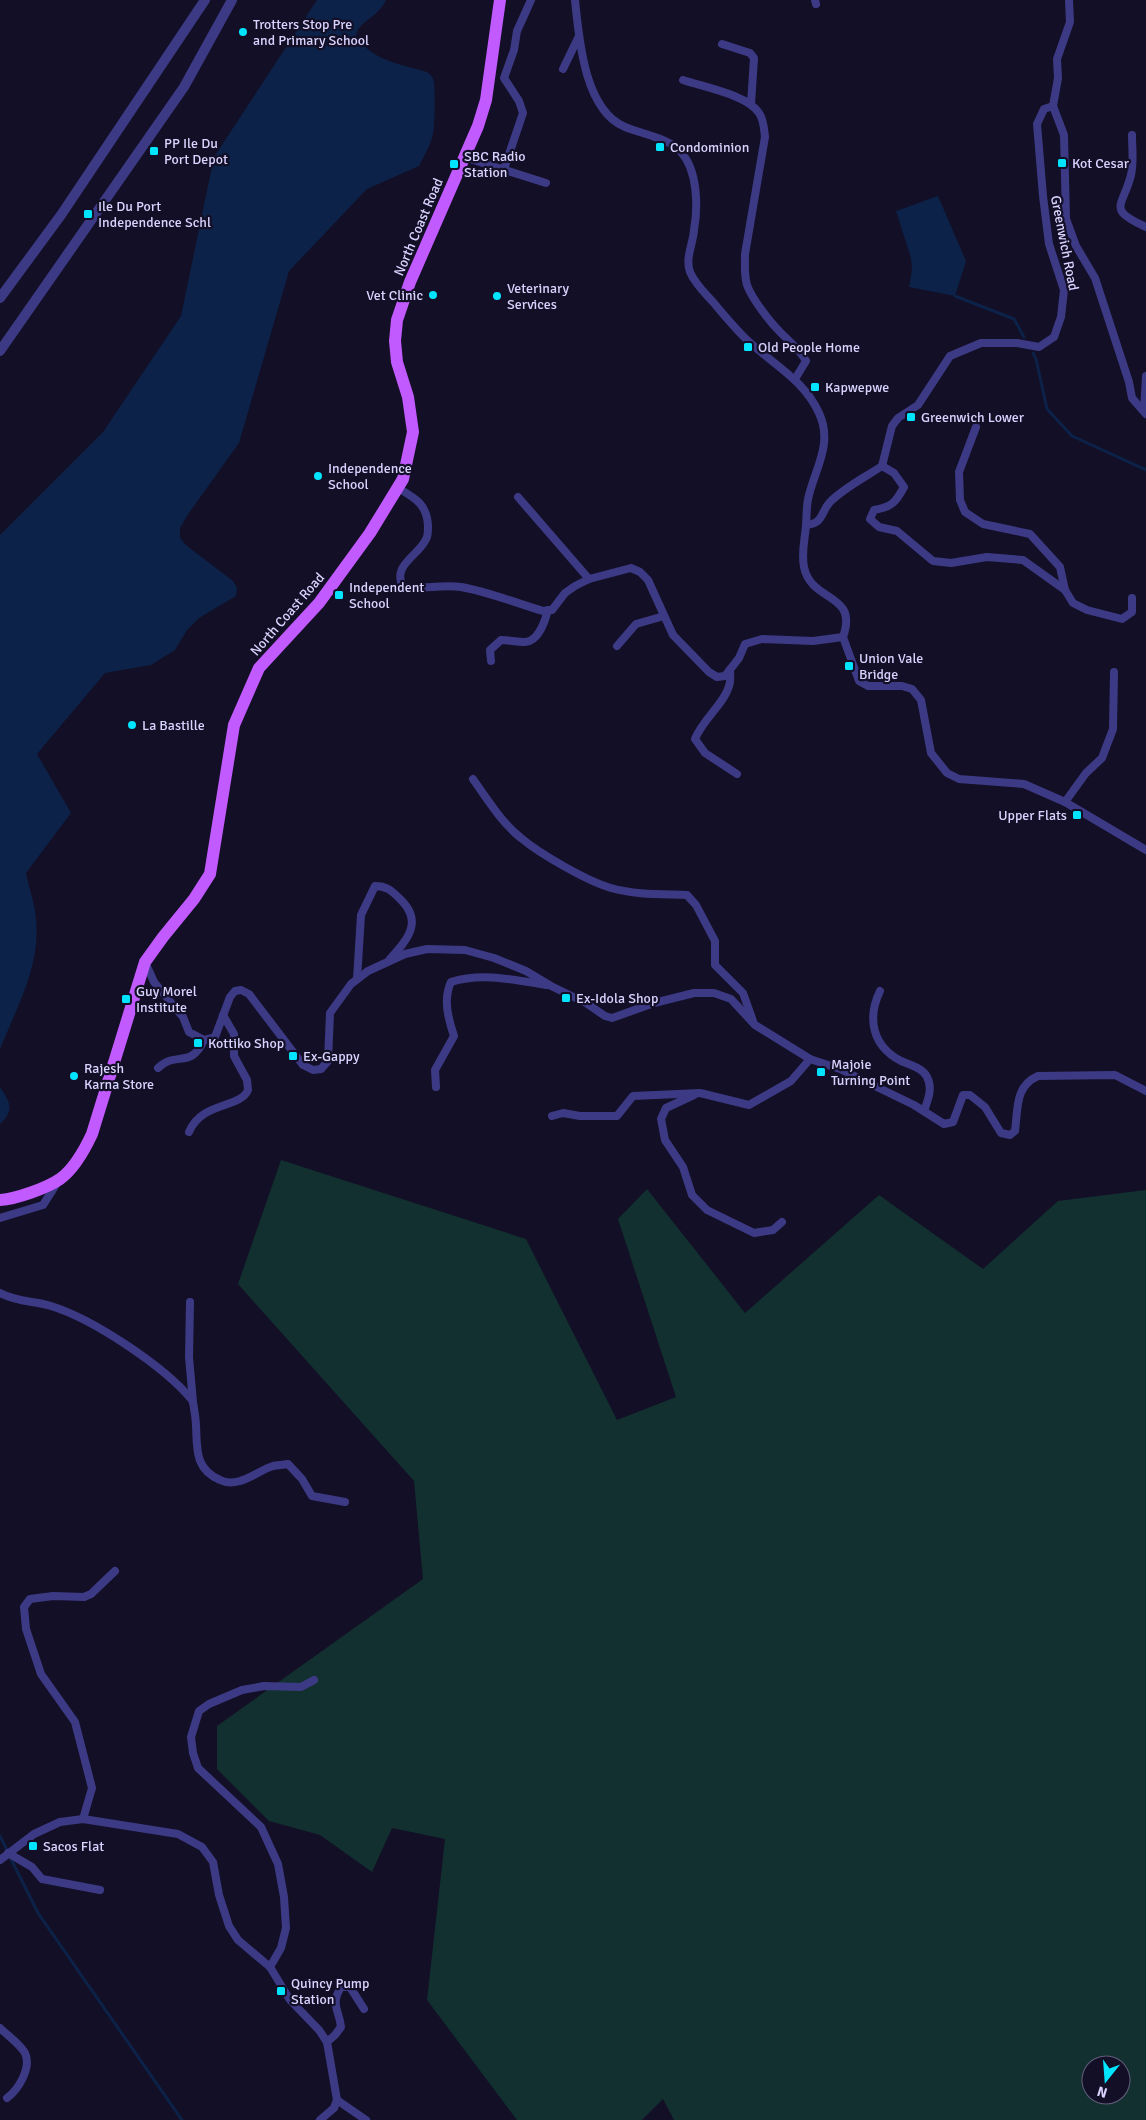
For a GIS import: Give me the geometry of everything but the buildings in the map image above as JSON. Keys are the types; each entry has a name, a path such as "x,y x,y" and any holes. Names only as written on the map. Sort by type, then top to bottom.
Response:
{"main road":[{"name":"North Coast Road","path":"0,1200 30,1193 60,1179 86,1147 92,1134 145,962 194,899 210,874 234,725 260,668 320,603 370,533 402,479 413,432 408,397 398,362 395,341 397,320 410,282 464,157 486,100 500,0"}],"street":[{"path":"0,298 56,223 205,0"},
{"path":"0,351 184,87 232,0"},
{"path":"504,168 523,114 519,101 504,78 510,62 517,31 531,0"},
{"path":"575,0 586,78 604,110 611,118 622,125 666,142 681,152 690,168 696,214 689,252 690,270 696,284 745,338 794,379 807,393 820,415 825,443 809,494 802,550 808,580 817,590 840,603 848,623 843,636 859,681 868,686 902,686 912,689 921,700 932,753 947,773 960,779 1024,784 1065,802 1146,850"},
{"path":"1053,106 1058,78 1057,59 1070,22 1069,0"},
{"path":"563,69 579,36"},
{"path":"722,44 750,53 754,58 751,104"},
{"path":"683,80 728,94 751,104 763,121 765,137 745,254 748,285 776,328 802,352 806,362 794,379"},
{"name":"Greenwich Road","path":"882,466 892,426 898,418 918,405 950,356 981,343 1017,343 1038,347 1054,338 1061,317 1064,290 1049,244 1037,124 1044,109 1053,106 1064,135 1066,219 1070,234 1095,278 1132,398 1145,412"},
{"path":"1132,135 1130,176 1120,202 1120,210 1128,219 1146,227"},
{"path":"464,157 546,182"},
{"path":"1145,412 1146,376"},
{"path":"976,427 959,472 960,500 965,512 983,524 1030,534 1060,567 1065,590"},
{"path":"806,525 815,524 828,504 844,489 882,466 894,474 904,487 898,498 888,508 874,510 870,518 879,527 897,532 933,562 951,563 986,557 1023,560 1065,590 1074,603 1088,610 1122,619 1132,612 1132,598"},
{"path":"398,488 416,498 428,514 428,536 422,546 403,566 400,578 403,587 460,587 543,611 552,610 565,593 589,579 631,568 640,572 648,580 673,635 709,672 717,676 725,676 739,658 744,644 762,639 813,641 843,636"},
{"path":"518,496 589,579"},
{"path":"491,661 490,650 501,640 526,642 532,640 543,625 548,610"},
{"path":"617,646 636,624 664,616"},
{"path":"730,670 729,686 715,708 700,726 695,739 705,753 737,774"},
{"path":"1065,802 1086,773 1102,758 1113,729 1114,672"},
{"path":"472,779 520,838 570,869 610,888 649,895 686,895 696,905 716,941 715,965 743,993 755,1025"},
{"path":"357,979 361,915 375,886 385,886 403,901 411,912 412,925 407,940 387,961"},
{"path":"145,962 154,982 183,1017 189,1032 196,1038 204,1040 215,1037 230,997 235,991 241,990 249,994 303,1065 313,1070 321,1069 328,1061 330,1013 351,984 387,961 405,954 427,949 465,950 494,958 526,971 586,1003 605,1016 612,1018 654,1003 694,993 714,993 731,999 755,1025 810,1059 840,1069 924,1111 944,1124 953,1122 963,1095 970,1094 985,1107 1001,1133 1010,1135 1015,1131 1020,1092 1029,1080 1038,1076 1115,1075 1146,1091"},
{"path":"436,1087 436,1070 454,1036 447,1002 447,991 451,982 472,977 505,978 551,986"},
{"path":"880,991 874,1004 873,1026 880,1041 890,1054 923,1071 928,1078 930,1090 924,1111"},
{"path":"189,1132 193,1123 206,1113 222,1104 242,1099 248,1090 247,1080 234,1056 234,1034 223,1015"},
{"path":"158,1068 169,1061 192,1057 198,1052 204,1040"},
{"path":"552,1116 563,1113 580,1116 617,1116 633,1096 700,1093 749,1105 791,1081 810,1059"},
{"path":"700,1093 666,1108 661,1120 666,1140 683,1167 692,1195 707,1210 754,1233 766,1232 782,1222"},
{"path":"0,1218 43,1205 60,1179"},
{"path":"0,1293 18,1301 50,1306 81,1318 151,1361 193,1402"},
{"path":"190,1302 189,1357 193,1402 198,1430 197,1454 205,1472 222,1482 245,1480 273,1466 288,1464 302,1479 312,1496 345,1502"},
{"path":"83,1819 92,1788 75,1722 41,1674 26,1629 24,1607 30,1600 53,1596 84,1597 91,1594 114,1571"},
{"path":"270,1967 281,1948 286,1928 284,1897 278,1864 261,1827 198,1768 193,1753 191,1737 199,1711 209,1704 242,1690 264,1686 301,1687 314,1680"},
{"path":"0,1860 34,1834 46,1828 60,1822 83,1819 178,1834 202,1847 213,1862 219,1895 229,1926 238,1940 270,1967 290,2000 309,2018 327,2042 336,2100 334,2108 320,2120"},
{"path":"8,1853 32,1867 42,1880 100,1890"},
{"path":"327,2042 335,2036 341,2027 335,2005 336,1995 341,1987 350,1988 364,2008"},
{"path":"0,2028 25,2053 27,2064 20,2083 7,2098"},
{"path":"336,2100 366,2120"}],"green space":[{"path":"281,1160 526,1239 617,1420 676,1397 618,1219 647,1189 745,1313 879,1195 983,1269 1058,1201 1146,1190 1146,2120 674,2120 663,2099 642,2120 517,2120 427,2000 445,1839 392,1828 372,1872 320,1835 269,1821 217,1769 217,1726 423,1579 414,1481 238,1284"}],"water":[{"path":"317,0 386,0 383,6 361,26 356,35 362,44 378,56 397,64 427,72 432,76 435,99 432,137 419,166 367,189 289,271 239,443 180,528 180,538 187,546 233,581 237,588 236,596 199,618 187,630 175,650 151,665 105,673 37,754 71,813 26,873 35,913 37,936 35,953 26,986 0,1049 0,535 103,432 181,316 214,157"},
{"path":"938,196 966,261 955,296 909,287 912,270 911,258 896,211"},
{"path":"0,1087 8,1102 9,1110 5,1119 0,1124"}],"waterway":[{"path":"955,296 1014,319 1024,337"},
{"path":"1033,353 1047,409 1072,436 1146,470"},
{"path":"0,1836 8,1852"},
{"path":"10,1857 38,1913 182,2120"}],"place":[{"name":"Trotters Stop Pre and Primary School","path":"243,32"},
{"name":"Condominion","path":"660,147"},
{"name":"PP Ile Du Port Depot","path":"154,151"},
{"name":"Kot Cesar","path":"1062,163"},
{"name":"SBC Radio Station","path":"454,164"},
{"name":"Ile Du Port Independence Schl","path":"88,214"},
{"name":"Vet Clinic","path":"433,295"},
{"name":"Veterinary Services","path":"497,296"},
{"name":"Old People Home","path":"748,347"},
{"name":"Kapwepwe","path":"815,387"},
{"name":"Greenwich Lower","path":"911,417"},
{"name":"Independence School","path":"318,476"},
{"name":"Independent School","path":"339,595"},
{"name":"Union Vale Bridge","path":"849,666"},
{"name":"La Bastille","path":"132,725"},
{"name":"Upper Flats","path":"1077,815"},
{"name":"Ex-Idola Shop","path":"566,998"},
{"name":"Guy Morel Institute","path":"126,999"},
{"name":"Kottiko Shop","path":"198,1043"},
{"name":"Ex-Gappy","path":"293,1056"},
{"name":"Majoie Turning Point","path":"821,1072"},
{"name":"Rajesh Karna Store","path":"74,1076"},
{"name":"Sacos Flat","path":"33,1846"},
{"name":"Quincy Pump Station","path":"281,1991"}]}
